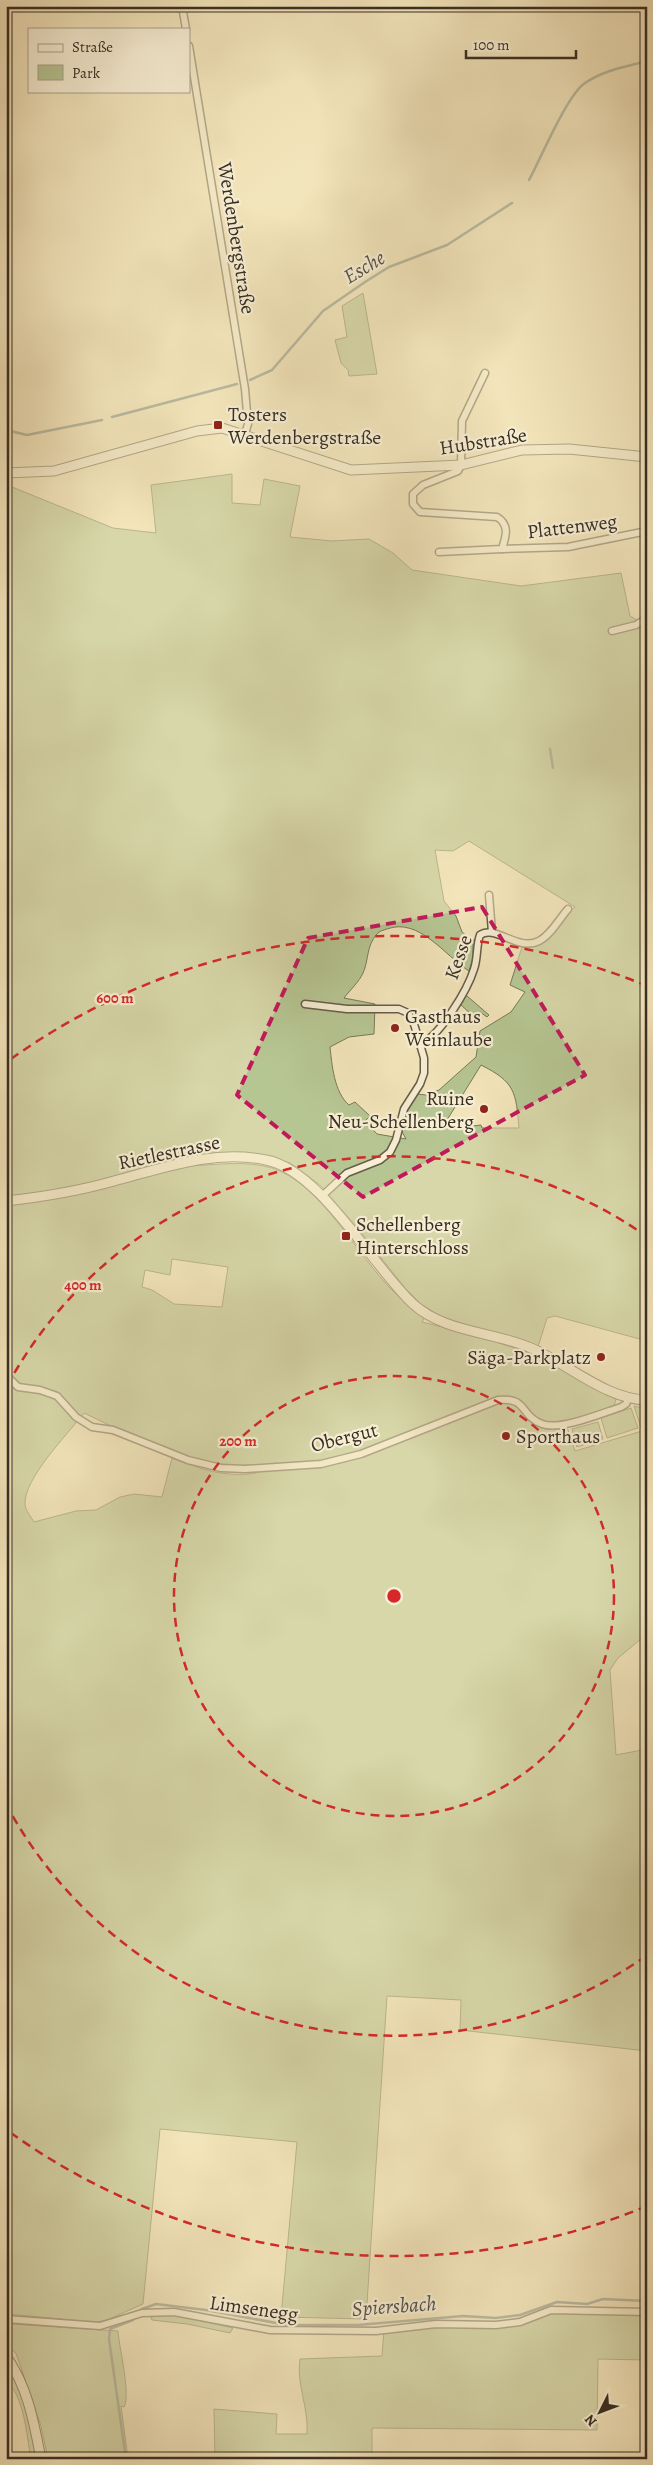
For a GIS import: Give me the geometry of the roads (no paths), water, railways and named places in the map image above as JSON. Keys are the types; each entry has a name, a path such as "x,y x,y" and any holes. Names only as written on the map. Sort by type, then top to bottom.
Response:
{"street":[{"path":"182,6 186,28"},
{"name":"Werdenbergstraße","path":"190,52 245,389 248,424 245,434"},
{"path":"485,373 462,421 462,465 458,471 422,485 413,494 413,504 420,512 497,518 504,522 507,528 502,549"},
{"name":"Hubstraße","path":"6,473 54,471 203,430 222,428 351,470 462,465 522,450 569,449 647,457"},
{"name":"Plattenweg","path":"439,552 568,546 647,531"},
{"path":"612,631 636,625 647,618"},
{"name":"Kesse","path":"489,895 492,932"},
{"name":"Kesse","path":"420,1044 430,1040 442,1027 473,972 480,935 484,932 492,932 521,943 534,943 541,940 568,909"},
{"path":"305,1004 347,1009 398,1009 408,1013 424,1058 424,1073 420,1084 404,1109 396,1140 390,1152 380,1160 348,1173 322,1196"},
{"name":"Rietlestrasse","path":"6,1200 85,1188 183,1163 224,1156 244,1157 278,1163 305,1180 322,1196 382,1271 413,1304 432,1318 452,1326 530,1347 606,1389 629,1398 647,1400"},
{"name":"Obergut","path":"6,1375 18,1387 40,1390 57,1396 76,1417 92,1427 125,1434 188,1460 221,1468 245,1469 321,1464 361,1454 498,1400 510,1398 518,1401 528,1415 541,1424 550,1426 566,1424 616,1408 626,1404 629,1398"},
{"name":"Limsenegg","path":"6,2319 100,2326 142,2313 174,2312 270,2330 376,2331 436,2324 496,2325 520,2322 551,2310 647,2312"},
{"path":"6,2356 23,2385 32,2411 41,2459"}],"waterway":[{"name":"Esche","path":"529,180 570,100 578,90 585,83 600,75 647,61"},
{"name":"Esche","path":"250,380 272,370 323,311 365,282 389,267 447,245 512,203"},
{"name":"Esche","path":"112,417 237,384"},
{"name":"Esche","path":"6,430 27,435 102,420"},
{"path":"550,749 553,768"},
{"name":"Spiersbach","path":"142,2309 156,2304 206,2310 287,2325 358,2325 463,2316 496,2318 520,2315 557,2302 587,2304 603,2299 647,2301"},
{"name":"Spiersbach","path":"126,2459 109,2339 110,2329 133,2320"}],"place":[{"name":"Tosters Werdenbergstraße","path":"218,425"},
{"name":"Gasthaus Weinlaube","path":"395,1028"},
{"name":"Ruine Neu-Schellenberg","path":"484,1109"},
{"name":"Schellenberg Hinterschloss","path":"346,1236"},
{"name":"Säga-Parkplatz","path":"601,1357"},
{"name":"Sporthaus","path":"506,1436"}]}
